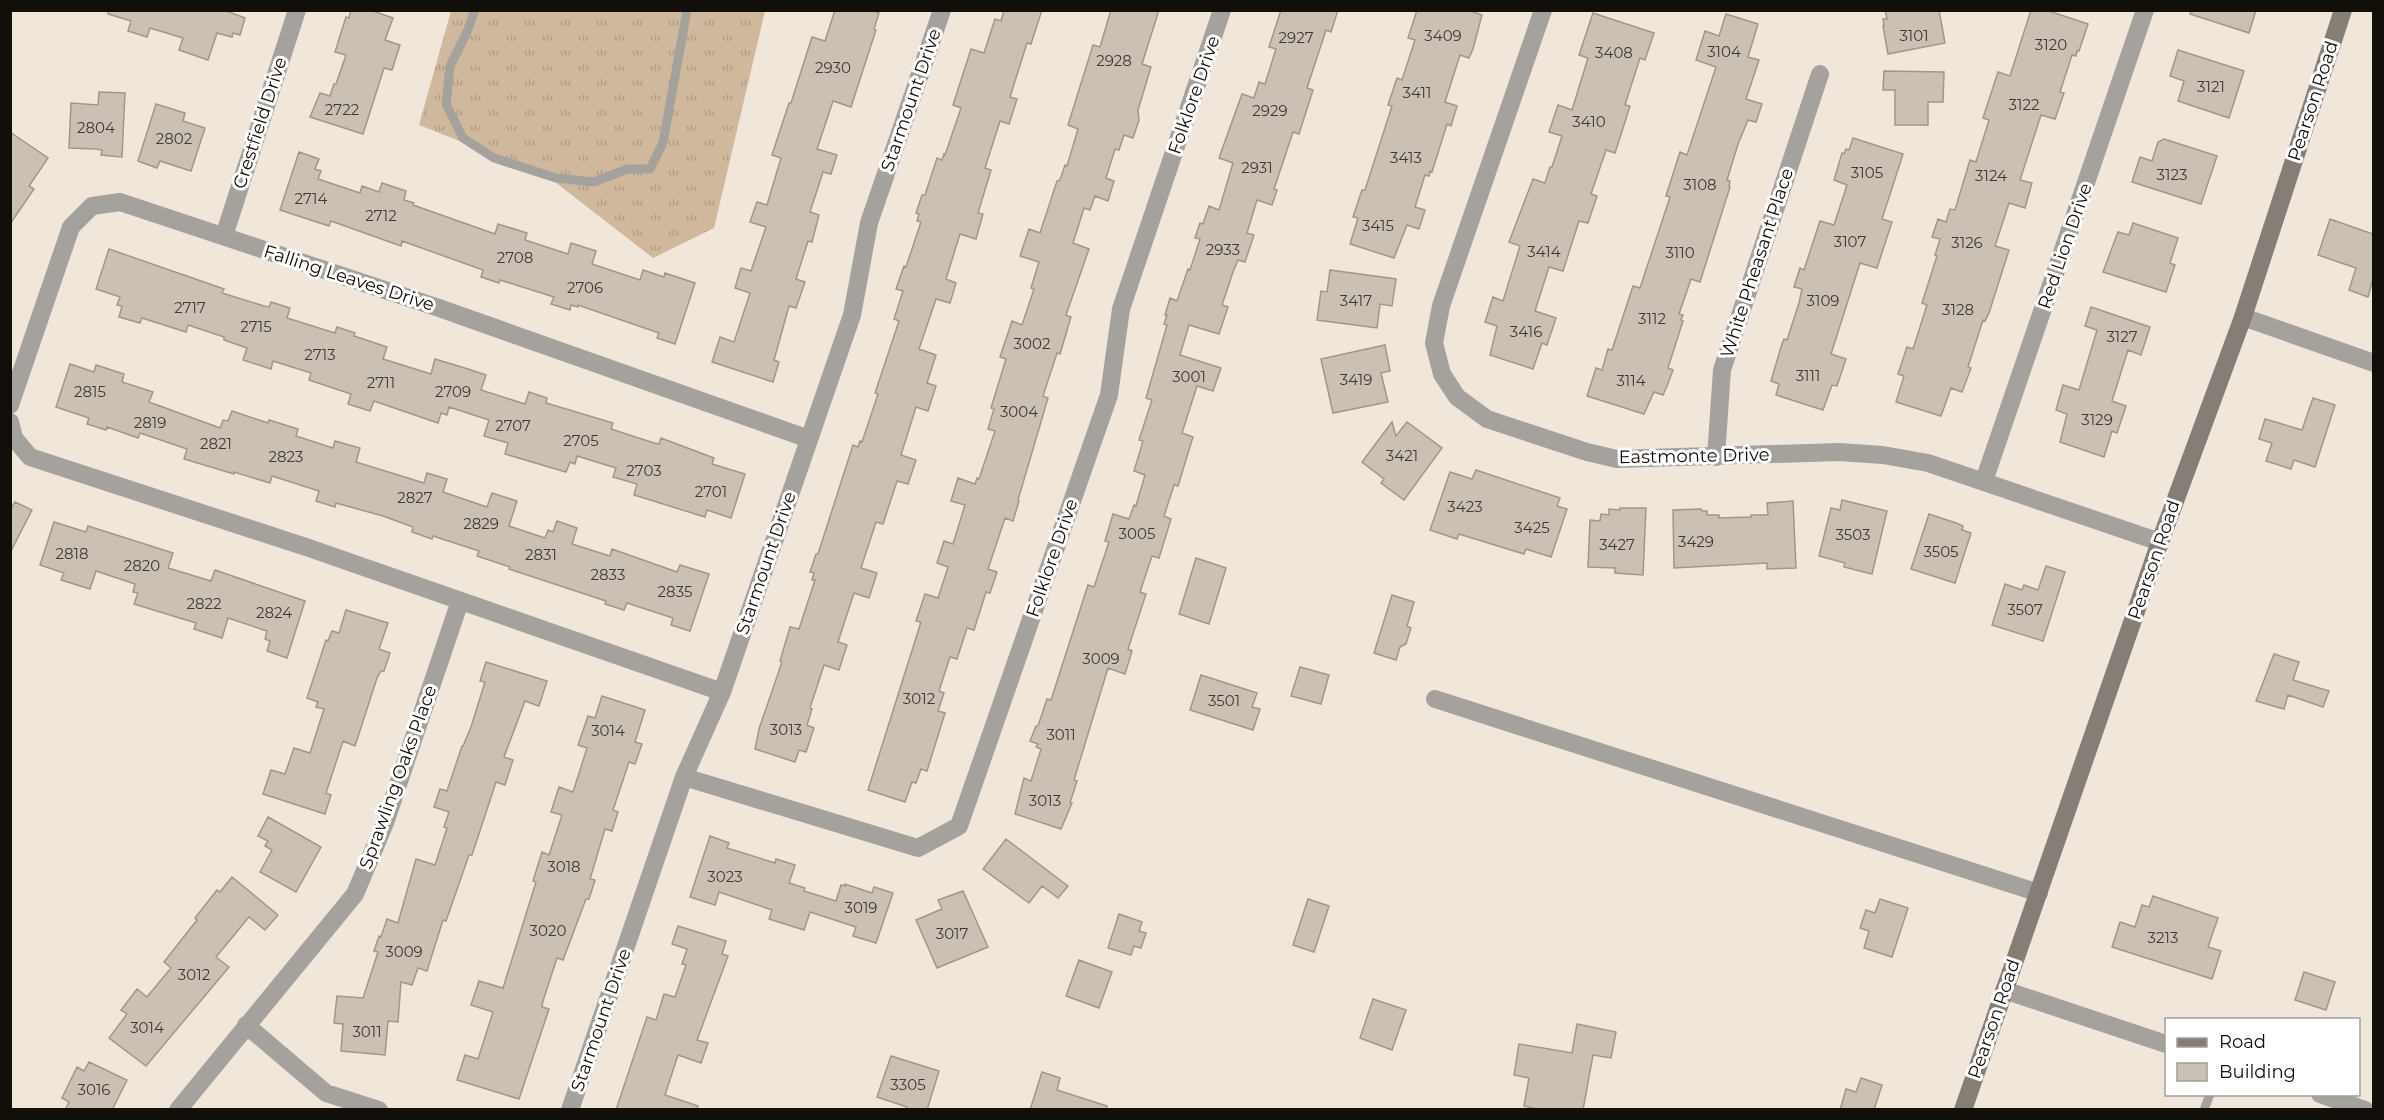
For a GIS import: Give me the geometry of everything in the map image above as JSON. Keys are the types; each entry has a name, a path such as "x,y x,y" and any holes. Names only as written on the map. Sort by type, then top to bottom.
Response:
{"street":[{"name":"Crestfield Drive","path":"224,236 297,10"},
{"name":"Starmount Drive","path":"570,1110 684,777 722,692 852,315 869,223 942,10"},
{"name":"Folklore Drive","path":"684,777 918,848 959,826 1109,395 1121,309 1222,10"},
{"name":"Eastmonte Drive","path":"1543,10 1441,306 1434,343 1442,374 1457,398 1487,419 1587,452 1617,459 1839,453 1883,455 1928,463 2160,542"},
{"name":"Red Lion Drive","path":"1984,481 2145,10"},
{"name":"Pearson Road","path":"1963,1110 2160,542 2243,316 2343,10"},
{"name":"White Pheasant Place","path":"1716,457 1722,370 1820,74"},
{"name":"Falling Leaves Drive","path":"10,405 71,227 92,206 120,201 440,308 809,439"},
{"path":"2243,316 2373,363"},
{"path":"10,422 14,438 30,456 309,548 722,692"},
{"name":"Sprawling Oaks Place","path":"178,1110 355,894 385,824 460,601"},
{"path":"1435,699 2039,893"},
{"path":"2004,990 2165,1044"},
{"path":"246,1025 326,1093 379,1110"},
{"path":"2323,1096 2365,1110"}],"lane":[{"path":"474,10 467,32 450,66 446,104 463,138 494,158 556,178 594,182 627,169 650,169 663,143 687,10"},
{"path":"2204,1110 2210,1096"}],"green space":[{"path":"451,11 765,11 714,228 653,258 546,175 419,125"}],"building":[{"path":"108,10 224,10 245,18 240,35 233,33 232,37 217,33 208,60 179,50 183,38 150,28 147,37 128,31 131,21 108,14"},
{"path":"351,10 370,10 393,18 385,40 400,45 392,70 384,68 363,134 310,117 320,93 330,96 336,84 346,55 335,52 346,17 349,18"},
{"path":"835,10 870,10 879,13 874,29 876,30 851,107 833,101 817,149 837,155 831,174 823,172 810,212 819,215 812,242 808,241 796,279 805,282 796,308 789,306 774,360 779,362 773,382 712,362 720,337 734,342 750,293 735,288 741,268 751,271 766,227 750,222 757,202 767,205 781,158 772,155 812,37 825,41"},
{"path":"1004,10 1042,10 1031,44 1027,43 1010,97 1017,99 1009,124 1000,121 985,168 991,170 978,213 983,214 976,239 960,234 946,279 956,283 950,303 936,299 919,349 936,355 927,383 936,386 928,411 916,407 901,455 916,460 908,484 897,481 883,524 876,522 861,568 877,573 869,598 854,593 838,642 847,645 839,670 824,665 807,725 814,728 806,752 799,750 795,762 755,749 759,729 782,662 780,661 790,627 799,629 815,580 812,580 814,573 810,572 816,554 818,554 853,445 858,447 860,441 862,442 878,394 875,393 899,321 894,319 903,291 896,289 921,222 917,221 919,214 916,213 922,195 925,195 937,158 942,160 945,155 961,108 953,105 971,49 984,53 995,19 1001,21"},
{"path":"1111,10 1159,10 1142,64 1151,67 1138,110 1139,120 1133,138 1124,135 1119,150 1115,149 1106,178 1114,181 1108,201 1095,196 1090,210 1084,208 1073,243 1089,249 1066,315 1071,317 1060,354 1057,353 1043,396 1048,398 1013,521 1005,518 988,569 997,572 990,593 986,592 974,630 967,628 957,659 950,657 939,691 944,693 938,711 945,713 927,771 921,769 916,783 912,782 905,802 868,790 921,622 916,621 925,594 938,598 948,567 937,563 944,541 953,544 965,505 951,501 958,478 975,484 977,478 979,479 995,431 988,429 994,409 991,408 1006,359 1000,357 1012,321 1022,325 1034,289 1031,288 1039,262 1020,256 1029,229 1040,233 1057,181 1060,180 1065,165 1067,166 1078,129 1068,125 1093,45 1100,47"},
{"path":"1281,10 1338,10 1331,32 1326,30 1307,88 1313,90 1299,134 1293,132 1274,189 1277,190 1272,205 1257,200 1247,233 1254,235 1245,262 1238,260 1233,272 1222,305 1228,307 1219,334 1189,325 1180,355 1221,368 1213,391 1197,386 1182,433 1193,437 1178,486 1174,485 1164,516 1171,519 1159,558 1152,556 1140,592 1146,594 1128,649 1132,651 1125,674 1108,668 1074,780 1077,781 1070,803 1072,803 1061,829 1015,814 1024,778 1031,781 1041,749 1036,747 1038,744 1030,741 1047,699 1051,700 1088,585 1094,587 1109,542 1105,541 1113,514 1129,519 1134,505 1136,506 1145,475 1134,471 1143,441 1139,440 1152,400 1146,398 1167,325 1164,324 1167,315 1165,315 1170,298 1177,301 1188,269 1190,270 1200,239 1195,238 1200,223 1203,224 1209,206 1219,210 1233,163 1219,158 1242,94 1254,98 1259,82 1265,84 1276,49 1269,47"},
{"path":"1417,10 1468,10 1482,15 1473,49 1469,58 1460,55 1445,102 1457,106 1451,126 1447,124 1432,172 1430,171 1429,176 1425,175 1415,207 1425,210 1419,229 1407,225 1394,258 1350,244 1358,218 1353,217 1362,190 1365,190 1392,106 1388,105 1397,78 1402,80 1415,40 1408,38"},
{"path":"1885,10 1939,10 1945,43 1888,54 1883,26 1883,19 1887,19"},
{"path":"2031,10 2046,10 2088,24 2079,51 2076,56 2072,55 2060,92 2064,93 2055,119 2041,115 2020,180 2032,183 2025,208 2009,203 1995,246 2009,250 1989,313 1985,321 1983,320 1968,367 1971,368 1962,392 1951,388 1941,416 1896,402 1904,376 1898,374 1907,347 1913,349 1927,305 1922,303 1937,256 1935,255 1940,239 1932,237 1938,219 1946,222 1950,209 1955,210 1970,160 1976,162 1989,120 1983,118 1998,72 2010,76"},
{"path":"2191,10 2256,10 2249,33 2190,14"},
{"path":"1593,13 1654,33 1645,60 1640,58 1625,105 1630,106 1615,153 1606,150 1591,194 1597,196 1588,223 1579,221 1563,271 1549,267 1535,311 1556,318 1547,345 1542,343 1533,369 1490,355 1497,326 1485,322 1493,297 1503,301 1520,246 1509,242 1533,179 1545,183 1550,167 1552,167 1562,136 1549,132 1558,105 1572,110 1588,58 1579,55"},
{"path":"1726,14 1758,24 1748,57 1759,60 1746,99 1762,104 1756,122 1748,120 1738,144 1727,180 1730,181 1730,187 1700,282 1691,279 1679,314 1683,315 1681,320 1683,321 1668,368 1673,370 1667,386 1663,395 1654,392 1644,414 1587,396 1596,368 1602,370 1608,349 1612,350 1633,286 1640,288 1670,197 1666,196 1680,152 1687,155 1716,67 1696,60 1705,31 1719,36"},
{"path":"2178,50 2244,71 2229,118 2178,101 2184,81 2170,76"},
{"path":"1884,71 1944,72 1943,102 1928,102 1928,125 1895,125 1895,90 1883,90"},
{"path":"99,92 125,93 122,157 101,155 102,150 69,148 71,103 98,105"},
{"path":"156,104 185,113 183,121 205,128 191,171 160,161 157,168 138,161"},
{"path":"10,132 48,158 29,186 34,189 10,224"},
{"path":"1853,138 1903,154 1882,219 1892,222 1877,268 1860,263 1831,354 1846,359 1837,386 1832,385 1823,410 1776,395 1779,384 1771,381 1781,347 1784,339 1787,340 1799,303 1802,289 1794,287 1800,268 1804,270 1820,221 1834,225 1847,185 1834,180 1842,153 1844,154 1846,149 1849,150"},
{"path":"2164,139 2217,156 2201,204 2132,182 2140,157 2152,161 2158,142"},
{"path":"299,152 319,159 315,169 321,171 318,179 360,193 362,186 379,192 382,183 406,191 404,200 414,203 413,205 495,234 498,224 527,233 525,240 568,254 571,243 596,251 592,264 640,280 643,270 664,277 665,273 695,283 675,344 657,338 659,333 578,305 578,307 571,305 570,310 551,304 554,297 500,280 499,283 481,277 483,270 402,241 401,246 331,221 329,226 280,210"},
{"path":"2330,219 2373,234 2373,279 2368,297 2349,290 2356,268 2318,255"},
{"path":"2133,223 2178,238 2170,263 2175,265 2166,292 2103,272 2118,232 2129,235"},
{"path":"109,249 224,289 222,293 264,306 269,307 271,302 290,308 287,318 335,333 337,327 355,333 354,336 387,347 383,359 431,374 435,359 486,375 481,390 525,404 529,392 547,398 546,403 613,423 611,429 659,444 661,438 714,458 712,464 745,474 731,518 707,510 705,517 634,495 637,484 613,477 616,468 577,456 575,464 570,462 566,472 505,454 508,443 484,436 489,420 449,407 447,415 441,413 438,423 374,401 370,411 348,404 351,394 309,380 311,373 273,361 271,369 243,360 247,348 224,340 224,337 188,325 186,332 142,318 140,323 119,317 122,306 117,305 120,297 96,289"},
{"path":"1330,270 1396,279 1392,306 1380,304 1377,328 1317,320 1321,291 1327,292"},
{"path":"2091,307 2150,327 2141,355 2128,350 2112,401 2126,406 2117,433 2112,431 2104,457 2060,442 2067,414 2056,410 2063,385 2079,390 2097,330 2085,326"},
{"path":"1385,345 1390,371 1381,373 1388,402 1333,413 1321,359"},
{"path":"70,364 94,372 96,365 124,374 122,382 153,392 149,402 220,428 223,420 228,421 232,411 268,423 269,420 298,429 296,436 333,448 335,441 360,448 356,462 424,483 427,473 447,479 443,492 487,507 492,493 517,501 509,526 545,538 548,530 553,532 557,521 577,528 572,544 610,556 612,549 677,572 680,565 709,574 690,631 671,625 673,618 627,603 624,610 605,604 606,601 477,556 479,551 433,536 432,539 412,532 413,527 383,516 336,503 335,507 316,501 319,491 272,476 270,483 234,472 234,474 184,459 187,449 140,433 138,438 107,427 106,430 87,424 89,418 56,407"},
{"path":"2313,398 2335,405 2315,467 2294,460 2291,469 2266,461 2272,443 2259,439 2265,419 2302,430"},
{"path":"1392,422 1396,436 1407,422 1442,448 1404,500 1381,483 1384,479 1362,462"},
{"path":"1476,470 1560,498 1557,506 1567,509 1551,557 1526,549 1524,554 1459,534 1457,539 1430,530 1450,472 1472,479"},
{"path":"1842,500 1887,511 1872,574 1844,567 1845,563 1819,556 1831,508 1840,510"},
{"path":"1793,501 1796,568 1767,569 1767,563 1674,568 1673,510 1701,509 1707,511 1707,515 1719,515 1719,518 1751,517 1751,515 1768,515 1767,503"},
{"path":"15,502 32,510 10,553 10,510"},
{"path":"1620,508 1646,508 1643,575 1615,573 1615,568 1588,567 1590,520 1600,521 1601,514 1609,515 1609,509 1620,510"},
{"path":"1929,514 1963,526 1962,530 1971,533 1955,583 1911,569"},
{"path":"54,522 86,532 88,526 173,553 168,568 211,581 215,570 305,601 287,658 267,651 270,641 265,639 267,631 228,618 222,638 194,629 196,623 134,604 138,593 133,592 135,584 96,571 90,589 61,580 64,573 40,565"},
{"path":"1196,558 1226,568 1209,624 1179,614"},
{"path":"2046,566 2065,572 2043,641 1992,625 2005,584 2022,590 2024,585 2038,590"},
{"path":"1392,595 1414,602 1407,626 1411,628 1406,644 1400,647 1396,660 1374,653"},
{"path":"346,610 388,623 379,649 390,653 384,671 381,671 377,678 355,746 343,741 326,793 331,795 325,814 263,794 271,770 285,774 294,748 310,753 324,709 316,707 318,702 307,698 326,640 328,641 332,631 339,633"},
{"path":"2274,654 2299,662 2293,680 2329,691 2323,707 2288,695 2284,709 2256,701"},
{"path":"486,662 547,681 539,706 525,701 504,757 513,760 505,785 496,782 472,855 469,855 446,921 443,920 427,971 418,968 412,985 401,982 398,1022 388,1021 385,1055 341,1051 343,1024 334,1023 337,996 363,998 378,952 374,951 379,936 381,937 387,919 398,923 416,859 435,865 447,828 444,827 449,812 434,807 440,789 447,791 471,727 485,682 480,681"},
{"path":"1300,667 1329,675 1321,704 1291,696"},
{"path":"1201,675 1257,693 1252,707 1260,709 1253,730 1190,710"},
{"path":"602,696 645,710 635,742 642,744 635,764 629,762 613,810 618,812 612,831 605,829 590,879 595,880 589,899 586,899 563,960 557,958 542,1007 549,1009 519,1099 457,1080 465,1055 478,1059 493,1012 471,1005 479,981 503,988 536,882 533,881 542,852 549,855 562,815 551,812 559,787 573,792 587,748 578,745 588,716 595,718"},
{"path":"268,817 321,847 296,892 260,872 272,850 265,846 268,841 258,836"},
{"path":"710,836 729,843 727,848 775,863 776,859 795,865 789,883 805,888 804,891 836,901 841,885 845,886 845,884 872,893 874,887 893,893 876,943 853,936 856,927 810,912 804,930 769,919 772,910 719,892 715,905 690,897"},
{"path":"1006,839 1068,886 1058,898 1042,886 1029,903 983,869"},
{"path":"232,877 278,915 265,930 249,917 216,957 229,967 146,1066 109,1038 127,1014 121,1010 137,989 147,997 171,968 164,962 197,920 195,918 217,890 220,892"},
{"path":"963,891 988,947 937,968 916,920 942,909 938,900"},
{"path":"2153,896 2218,918 2208,947 2221,951 2212,979 2112,947 2120,922 2135,927 2142,905 2149,907"},
{"path":"1308,899 1329,906 1314,952 1293,945"},
{"path":"1880,899 1908,908 1892,957 1864,948 1869,931 1860,928 1866,910 1875,913"},
{"path":"1119,914 1142,922 1139,931 1146,933 1141,948 1134,946 1131,955 1108,948"},
{"path":"678,926 726,941 722,954 728,956 697,1040 708,1043 701,1063 678,1055 665,1095 698,1106 697,1110 616,1110 647,1017 656,1020 664,994 675,997 686,965 682,964 687,949 672,944"},
{"path":"1079,960 1112,972 1099,1008 1066,996"},
{"path":"2304,972 2335,982 2326,1010 2295,1000"},
{"path":"1373,999 1406,1010 1392,1050 1360,1038"},
{"path":"1577,1024 1616,1032 1611,1058 1593,1055 1583,1110 1541,1110 1524,1106 1529,1078 1514,1075 1519,1044 1572,1053"},
{"path":"891,1056 939,1071 927,1110 906,1110 907,1107 877,1097"},
{"path":"89,1062 127,1080 112,1110 65,1110 69,1102 62,1098 77,1067 84,1071"},
{"path":"1042,1072 1060,1078 1057,1090 1107,1106 1106,1110 1030,1110"},
{"path":"1861,1078 1882,1085 1874,1110 1840,1110 1846,1089 1856,1092"}]}
